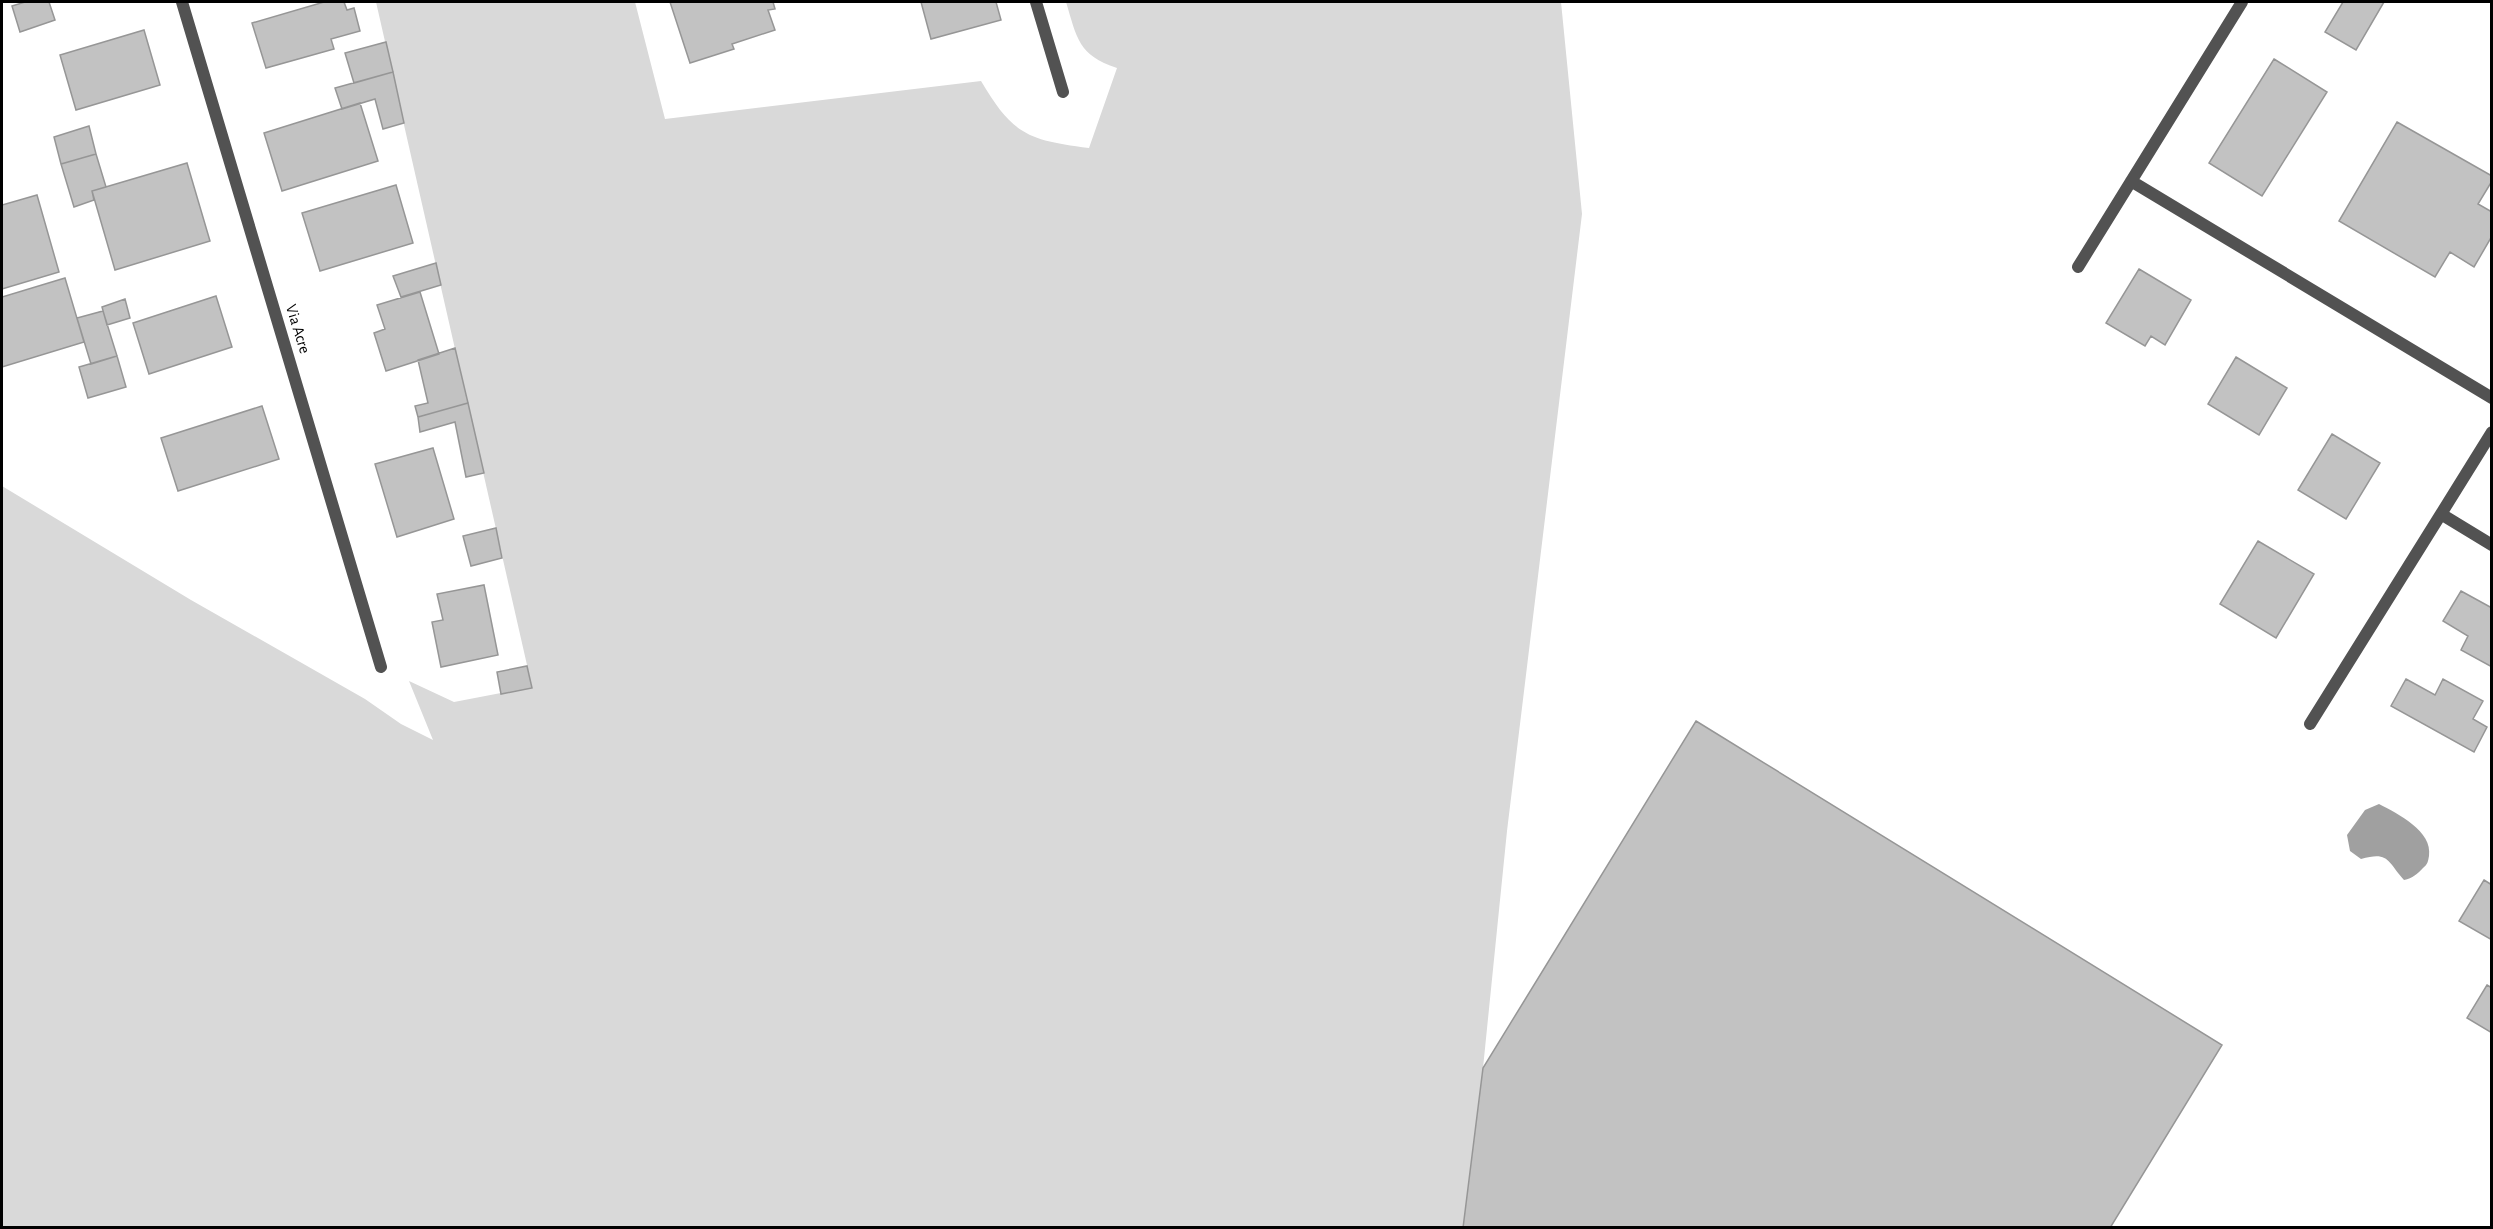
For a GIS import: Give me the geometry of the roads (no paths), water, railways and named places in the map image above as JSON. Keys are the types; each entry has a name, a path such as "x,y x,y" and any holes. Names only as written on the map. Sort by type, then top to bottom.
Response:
{"street":[{"name":"Via Acre","path":"182,2 381,667"},
{"path":"1036,2 1063,92"},
{"path":"2079,267 2242,2"},
{"path":"2131,181 2492,398"},
{"path":"2310,724 2492,432"},
{"path":"2441,514 2492,545"}]}
